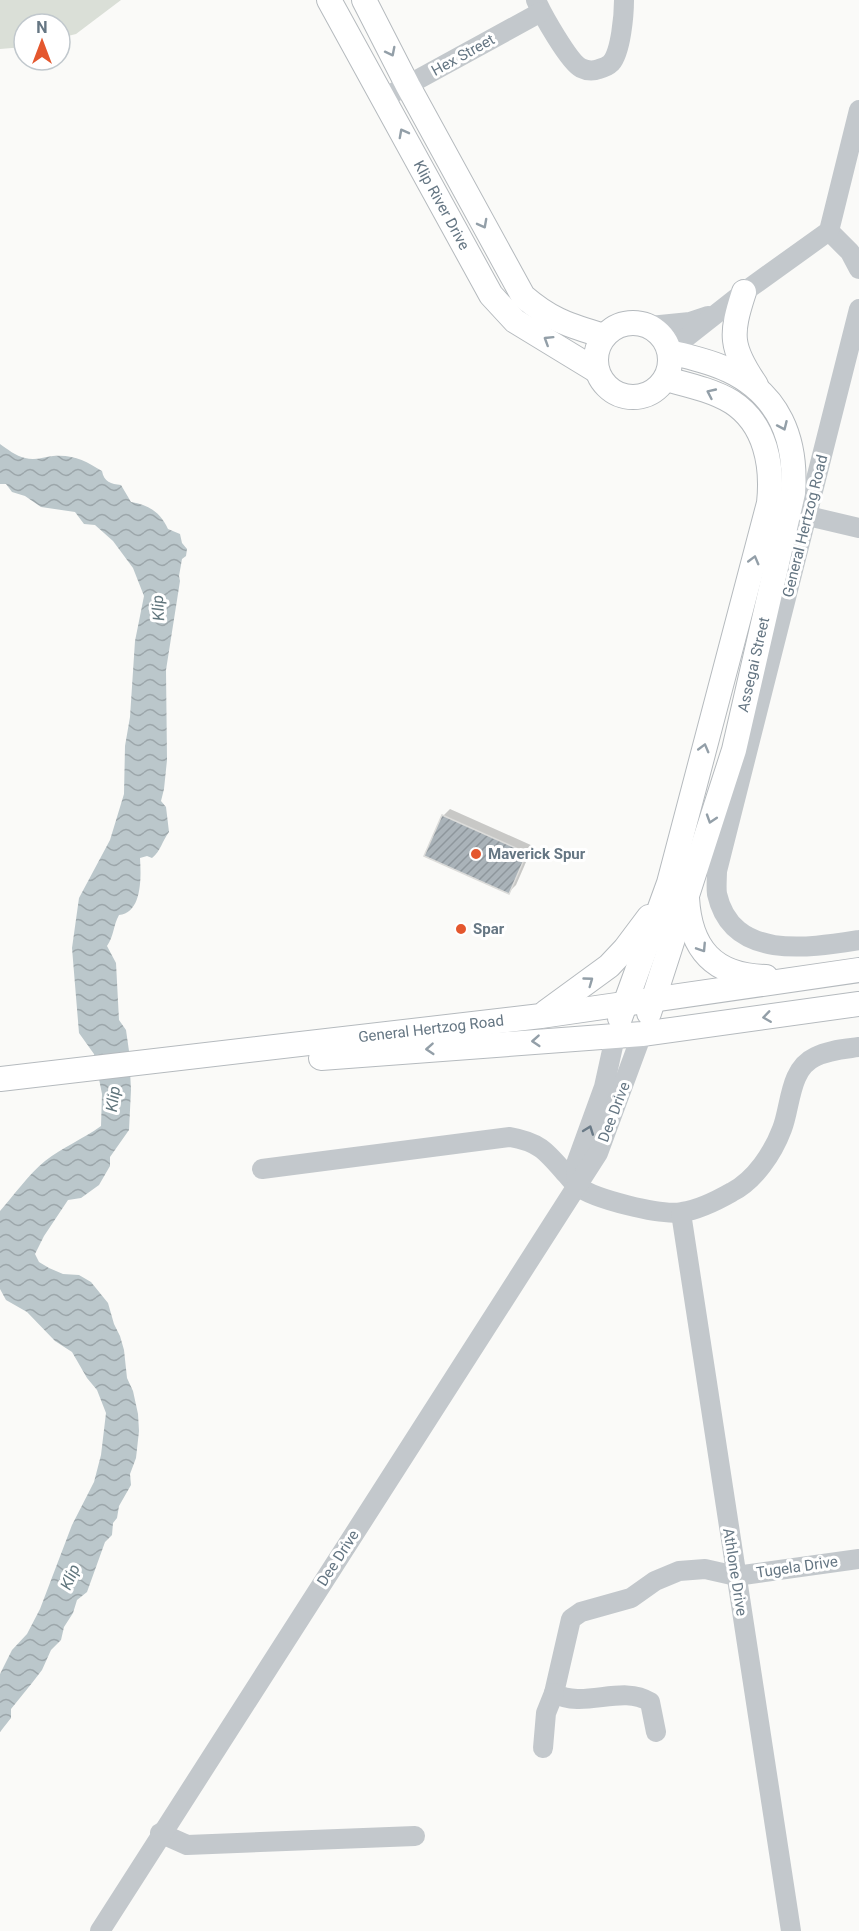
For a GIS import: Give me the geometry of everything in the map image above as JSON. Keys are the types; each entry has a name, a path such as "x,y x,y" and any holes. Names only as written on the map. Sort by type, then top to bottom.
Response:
{"main road":[{"name":"Klip River Drive","path":"329,0 491,295 515,321 597,371 612,391 635,398 658,389 666,379"},
{"name":"Klip River Drive","path":"364,0 408,86 523,296 550,317 604,336"},
{"path":"744,292 735,321 734,335 745,370 758,388"},
{"path":"597,371 598,347 604,336 614,328 638,323 650,326 667,344 670,368 666,379"},
{"name":"Assegai Street","path":"642,1034 734,750 793,493 793,458 789,440 781,420 766,396 751,382 726,369 669,351"},
{"name":"Assegai Street","path":"615,1037 624,1004 664,900 769,503 771,486 770,467 765,446 754,423 733,403 702,388 666,379"},
{"path":"687,892 692,930 699,946 709,959 741,973 761,977 801,978"},
{"path":"541,1016 609,966 626,949 664,900"},
{"name":"General Hertzog Road","path":"0,1079 35,1082 176,1066 859,970"},
{"name":"General Hertzog Road","path":"176,1066 615,1037 859,1004"},
{"name":"General Hertzog Road","path":"0,1094 35,1082"}],"street":[{"name":"Hex Street","path":"384,98 408,86 538,6 575,64 583,70 604,68 612,62 617,50 624,0"},
{"path":"669,351 744,292 829,231 859,110"},
{"path":"829,231 849,252 859,269"},
{"name":"General Hertzog Road","path":"859,309 717,871 717,893 724,914 736,928 754,940 775,947 830,945 859,940"},
{"path":"650,326 690,322 722,311"},
{"path":"808,516 859,528"},
{"name":"Dee Drive","path":"100,1931 160,1833 598,1153 642,1034"},
{"name":"Dee Drive","path":"577,1186 576,1164 604,1088 615,1037"},
{"path":"261,1169 510,1137 528,1140 547,1152 577,1186 597,1197 640,1208 681,1213 734,1192 753,1176 768,1156 782,1129 799,1071 814,1057 859,1047"},
{"name":"Athlone Drive","path":"681,1213 790,1931"},
{"name":"Tugela Drive","path":"736,1576 859,1559"},
{"path":"543,1748 546,1713 554,1693 571,1619 581,1612 631,1598 655,1581 679,1572 705,1569 736,1576"},
{"path":"554,1693 564,1699 578,1701 628,1695 642,1697 650,1702 656,1732"},
{"path":"160,1833 187,1845 416,1836"}],"shaded area":[{"path":"0,0 121,0 72,35 72,12 12,12 12,48 0,49"}],"water":[{"name":"Klip","path":"0,444 15,454 29,459 67,456 90,464 102,471 108,482 121,485 131,502 149,507 158,514 168,529 180,534 182,543 187,549 186,556 182,559 179,576 166,670 167,760 161,801 166,807 169,832 152,858 147,856 140,858 140,883 136,901 127,913 119,915 107,946 116,963 119,1020 126,1030 129,1051 131,1090 129,1130 110,1157 110,1166 99,1185 81,1198 68,1200 35,1254 39,1262 49,1268 63,1274 79,1275 91,1282 108,1303 124,1350 127,1378 133,1391 138,1414 136,1458 130,1474 131,1485 119,1506 117,1518 113,1523 112,1535 105,1542 87,1592 77,1600 73,1613 64,1627 61,1640 51,1650 42,1670 11,1709 11,1718 0,1732 0,1674 12,1650 27,1634 40,1609 72,1525 94,1482 101,1455 106,1413 97,1390 72,1352 55,1341 27,1312 6,1300 0,1289 0,1211 39,1166 101,1126 102,1094 94,1054 79,1033 72,948 79,898 110,840 124,794 125,746 130,717 135,641 144,596 133,568 113,541 95,525 84,524 75,512 41,507 25,496 12,492 6,484 0,484"}],"building":[{"name":"Maverick Spur","path":"442,815 527,853 509,894 424,856"}],"place":[{"name":"Maverick Spur","path":"476,854"},
{"name":"Spar","path":"461,929"}]}
